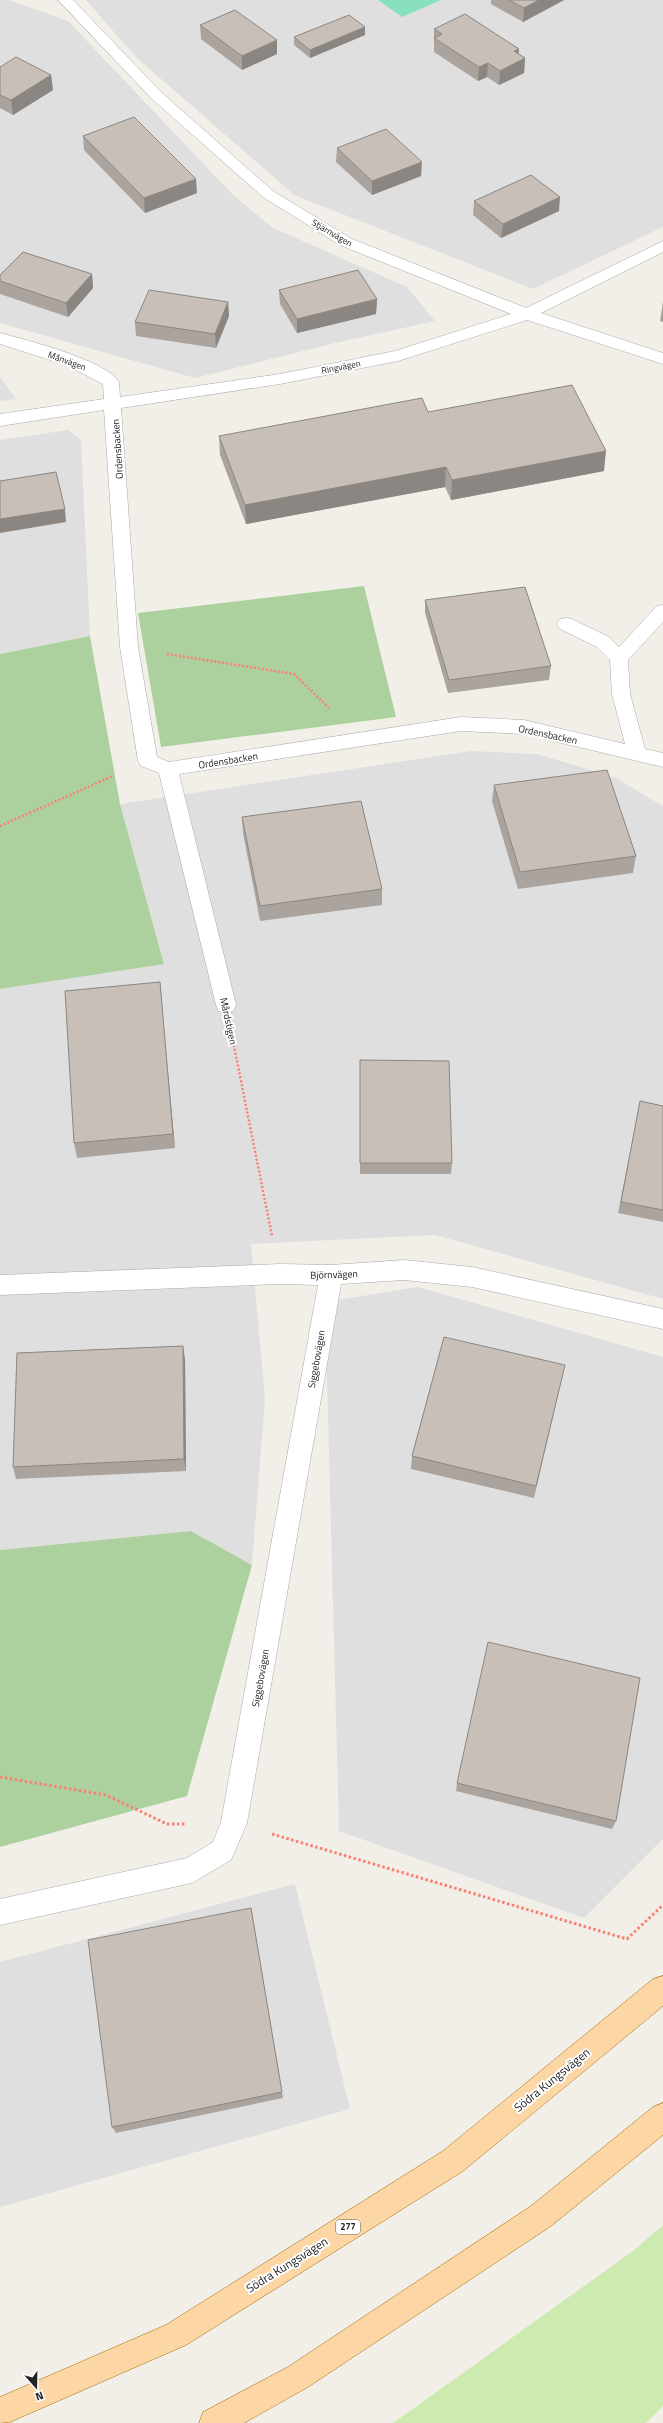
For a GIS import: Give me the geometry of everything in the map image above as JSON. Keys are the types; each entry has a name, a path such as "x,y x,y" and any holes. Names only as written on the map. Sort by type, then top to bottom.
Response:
{"main road":[{"name":"Södra Kungsvägen","path":"0,2412 176,2334 453,2161 663,1988"},
{"path":"214,2423 298,2377 541,2216 663,2117"}],"street":[{"name":"Stjärnvägen","path":"65,0 157,96 268,194 346,242 527,314 663,359"},
{"name":"Ringvägen","path":"0,420 280,379 398,356 527,314 616,268 663,246"},
{"name":"Månvägen","path":"0,338 72,362 101,374 111,382 114,403"},
{"name":"Ordensbacken","path":"114,403 129,647 148,761"},
{"path":"619,658 663,611"},
{"path":"566,624 603,642 619,658 621,694 637,753"},
{"name":"Ordensbacken","path":"168,769 461,724 524,727 663,760"},
{"path":"148,761 168,769"},
{"name":"Mårdstigen","path":"168,769 226,1005"},
{"name":"Björnvägen","path":"0,1285 280,1274 331,1275 404,1270 472,1277 663,1319"},
{"name":"Siggebovägen","path":"0,1912 192,1870 222,1851 234,1823 331,1275"}],"path":[{"path":"129,647 294,674 362,738"},
{"path":"0,826 148,761"},
{"name":"Mårdstigen","path":"226,1005 280,1274"},
{"path":"494,1900 627,1939 663,1905"}],"shaded area":[{"path":"0,0 9,0 68,21 233,195 273,228 407,287 435,321 335,343 195,378 0,323"},
{"path":"86,0 663,0 663,227 533,289 294,195 136,57"},
{"path":"0,377 16,399 0,401"},
{"path":"68,430 81,440 90,636 0,654 0,440"},
{"path":"471,751 537,754 614,777 663,806 663,1299 435,1235 251,1244 265,1398 252,1565 191,1531 0,1550 0,989 164,963 120,804"},
{"path":"418,1287 663,1357 663,1839 584,1918 339,1831 325,1302"},
{"path":"295,1884 350,2109 0,2207 0,1962"}],"green space":[{"path":"378,0 441,0 402,17"},
{"path":"364,586 396,717 161,747 138,613"},
{"path":"90,636 120,804 164,964 0,989 0,654"},
{"path":"191,1531 252,1565 187,1796 0,1847 0,1550"},
{"path":"663,2225 663,2406 646,2423 393,2423 633,2251"}],"building":[{"path":"509,0 539,0 524,8"},
{"path":"235,10 277,40 242,56 200,25"},
{"path":"465,14 519,49 514,51 525,58 500,71 488,63 479,67 434,38 442,34 434,29"},
{"path":"349,15 365,27 310,50 294,37"},
{"path":"16,57 51,75 11,100 0,95 0,67"},
{"path":"134,117 196,179 144,198 83,136"},
{"path":"386,129 422,162 372,181 337,148"},
{"path":"531,175 560,197 503,224 474,201"},
{"path":"23,252 92,274 66,303 0,281 0,275"},
{"path":"358,270 377,299 297,319 279,290"},
{"path":"149,290 228,302 215,334 135,322"},
{"path":"572,385 606,451 452,480 446,467 245,505 219,436 422,398 428,412"},
{"path":"56,472 65,509 0,519 0,481"},
{"path":"525,587 551,666 449,680 425,600"},
{"path":"607,770 636,856 520,872 494,785"},
{"path":"361,801 382,889 260,906 242,817"},
{"path":"160,982 173,1134 74,1143 65,991"},
{"path":"360,1060 449,1061 452,1163 360,1163"},
{"path":"640,1101 663,1106 663,1210 621,1202"},
{"path":"444,1337 565,1365 536,1486 412,1456"},
{"path":"183,1346 184,1459 13,1467 17,1353"},
{"path":"488,1642 640,1678 616,1821 457,1783"},
{"path":"251,1908 282,2092 112,2127 88,1940"}]}
